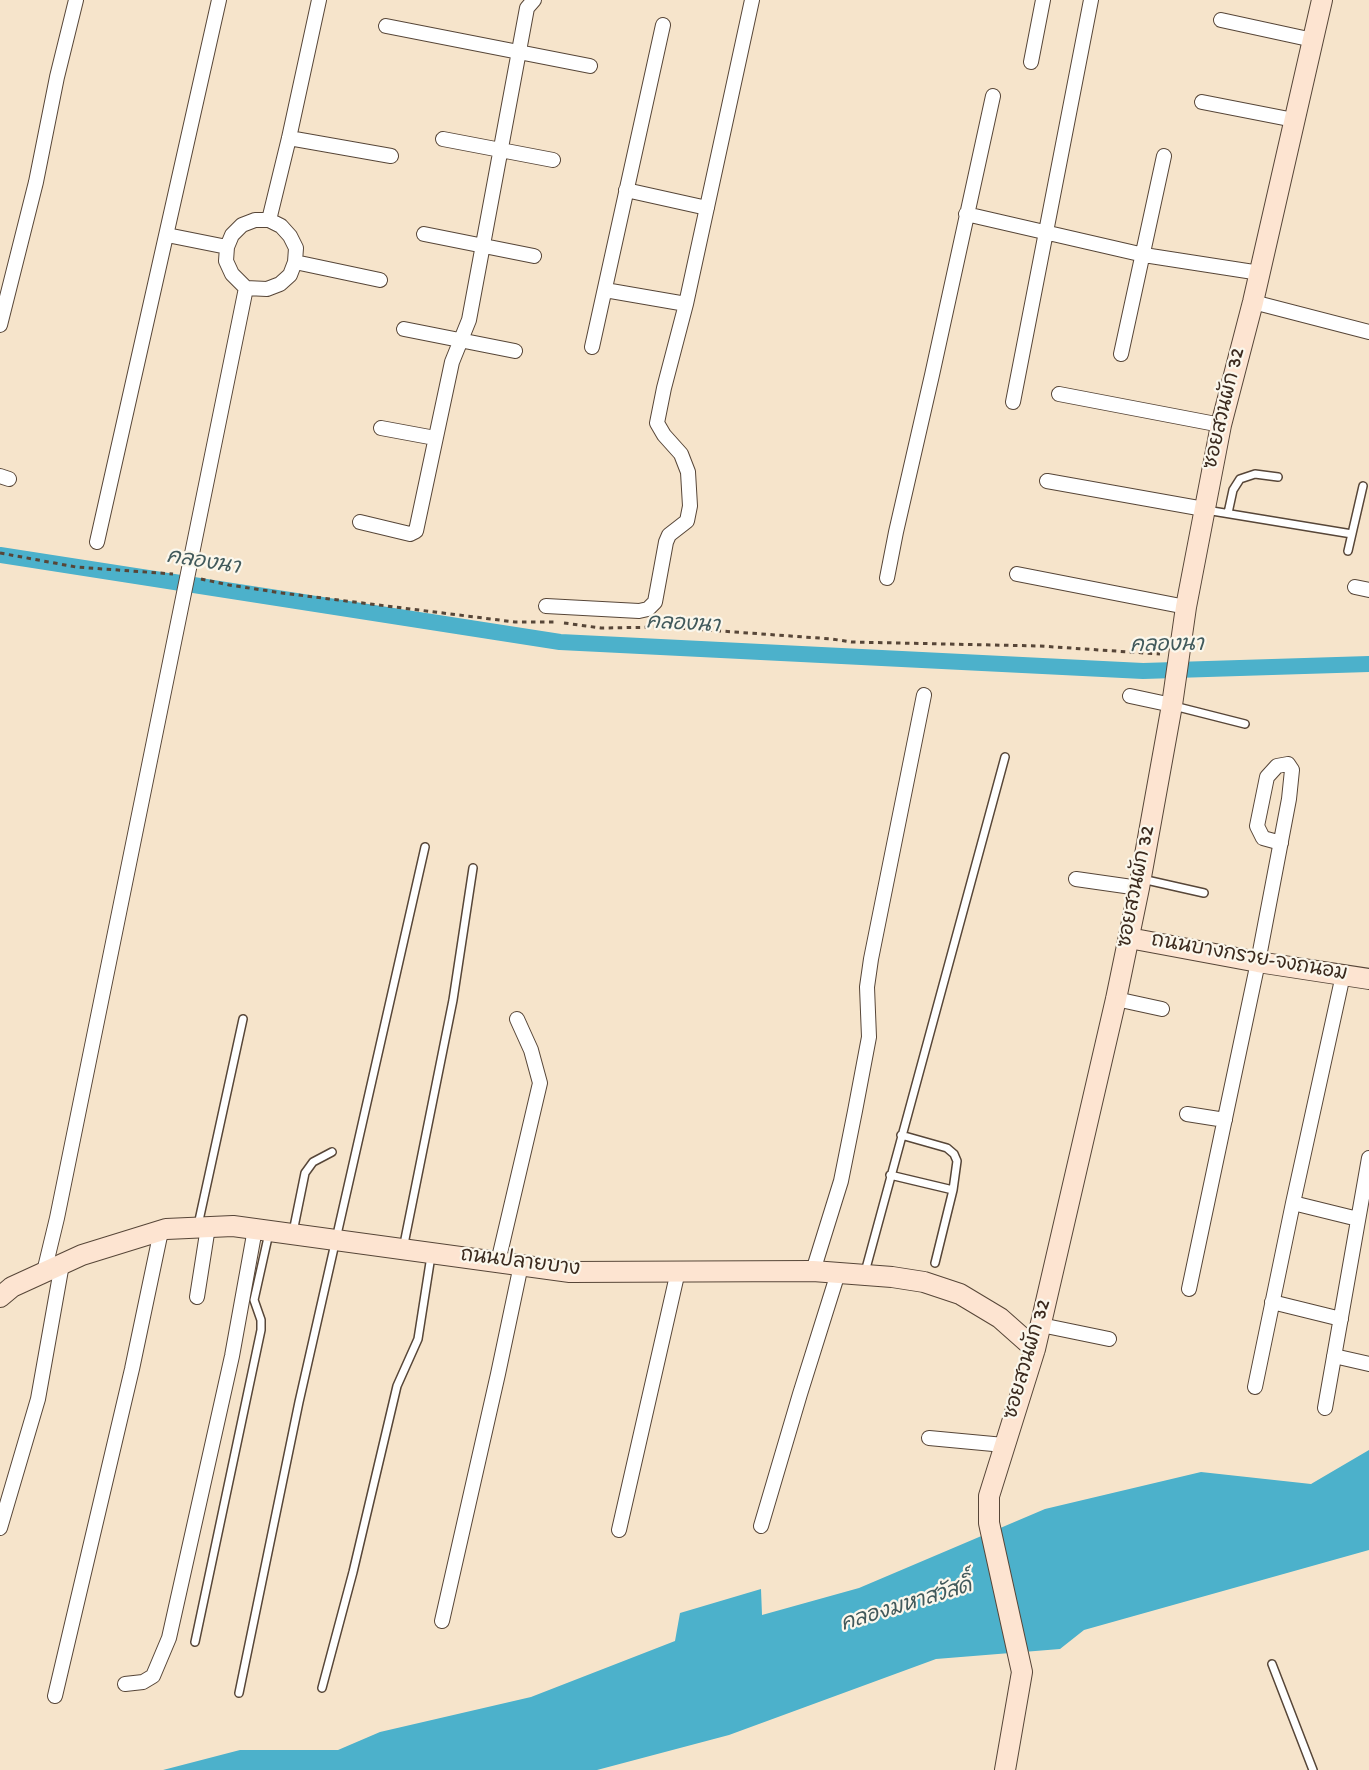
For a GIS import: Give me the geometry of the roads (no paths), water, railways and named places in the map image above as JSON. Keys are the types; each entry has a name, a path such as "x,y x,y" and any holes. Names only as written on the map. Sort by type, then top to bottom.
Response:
{"street":[{"path":"0,325 36,182 57,77 76,0"},
{"path":"97,542 219,0"},
{"path":"268,220 289,138 319,0"},
{"path":"546,606 639,611 648,609 655,602 669,535 687,521 690,506 688,472 681,454 664,435 657,423 686,304 752,0"},
{"path":"1031,62 1043,0"},
{"path":"1013,402 1091,0"},
{"name":"ซอยสวนผัก 32","path":"1005,1770 1022,1672 989,1522 989,1496 1035,1349 1116,999 1172,705 1186,607 1221,425 1260,273 1322,0"},
{"path":"360,522 410,534 416,531 452,362 469,320 528,3"},
{"path":"1221,20 1313,40"},
{"path":"386,26 590,66"},
{"path":"592,347 663,26"},
{"path":"887,578 993,96"},
{"path":"1202,102 1294,120"},
{"path":"289,138 391,156"},
{"path":"443,138 553,160"},
{"path":"1121,354 1164,156"},
{"path":"626,190 707,208"},
{"path":"966,214 1144,255 1260,273"},
{"path":"255,220 268,220 281,226 290,236 296,248 295,262 290,275 280,284 267,289 246,288 232,274 226,261 227,247 232,235 242,225 255,220"},
{"path":"424,234 534,255"},
{"path":"167,235 227,247"},
{"path":"295,262 380,280"},
{"path":"0,1528 38,1399 57,1218 246,288"},
{"path":"604,290 686,304"},
{"path":"1253,302 1369,332"},
{"path":"404,329 515,351"},
{"path":"1059,394 1221,425"},
{"path":"381,428 435,438"},
{"path":"1047,481 1204,509"},
{"path":"1017,574 1186,607"},
{"path":"813,1271 841,1181 855,1112 869,1037 867,987 871,959 924,694"},
{"path":"1130,696 1172,705"},
{"path":"1189,1289 1281,843 1292,770 1288,764 1277,766 1267,777 1257,826 1263,838 1281,843"},
{"path":"1076,879 1139,884"},
{"name":"ถนนบางกรวย-จงถนอม","path":"1129,938 1258,962 1369,979"},
{"path":"1255,1387 1343,975"},
{"path":"1116,999 1162,1009"},
{"path":"498,1262 540,1083 531,1050 518,1019"},
{"path":"1187,1114 1225,1120"},
{"path":"1325,1408 1369,1158"},
{"path":"1293,1203 1358,1219"},
{"name":"ถนนปลายบาง","path":"0,1297 12,1287 82,1255 161,1231 233,1226 570,1272 813,1271 924,1282 960,1294 1000,1318 1035,1349"},
{"path":"197,1297 203,1227"},
{"path":"125,1684 143,1682 153,1676 169,1638 262,1230"},
{"path":"55,1696 132,1369 161,1231"},
{"path":"442,1621 521,1265"},
{"path":"619,1530 678,1271"},
{"path":"761,1526 838,1273"},
{"path":"1272,1302 1341,1319"},
{"path":"1041,1324 1108,1339"},
{"path":"1334,1356 1369,1364"},
{"path":"929,1438 1004,1445"}],"lane":[{"path":"1228,513 1233,490 1240,479 1255,474 1278,477"},
{"path":"1348,551 1363,486"},
{"path":"1204,509 1352,534"},
{"path":"1172,705 1245,724"},
{"path":"864,1275 1005,757"},
{"path":"239,1693 334,1240 425,847"},
{"path":"403,1249 453,1000 473,868"},
{"path":"1139,884 1204,893"},
{"path":"203,1227 243,1018"},
{"path":"901,1135 947,1148 954,1154 957,1161 953,1190 935,1263"},
{"path":"293,1234 305,1173 313,1162 332,1152"},
{"path":"890,1175 953,1190"},
{"path":"195,1642 261,1330 261,1320 254,1300 262,1230"},
{"path":"322,1688 353,1572 397,1386 418,1339 431,1253"},
{"path":"1272,1664 1313,1770"}],"water":[{"name":"คลองมหาสวัสดิ์","path":"1369,1450 1369,1550 1084,1630 1060,1649 936,1659 729,1735 597,1770 163,1770 240,1750 338,1750 380,1732 531,1697 675,1641 680,1613 761,1589 762,1615 859,1588 1045,1509 1201,1472 1311,1484"}],"waterway":[{"name":"คลองนา","path":"0,555 560,642 1143,671 1369,664"}]}
